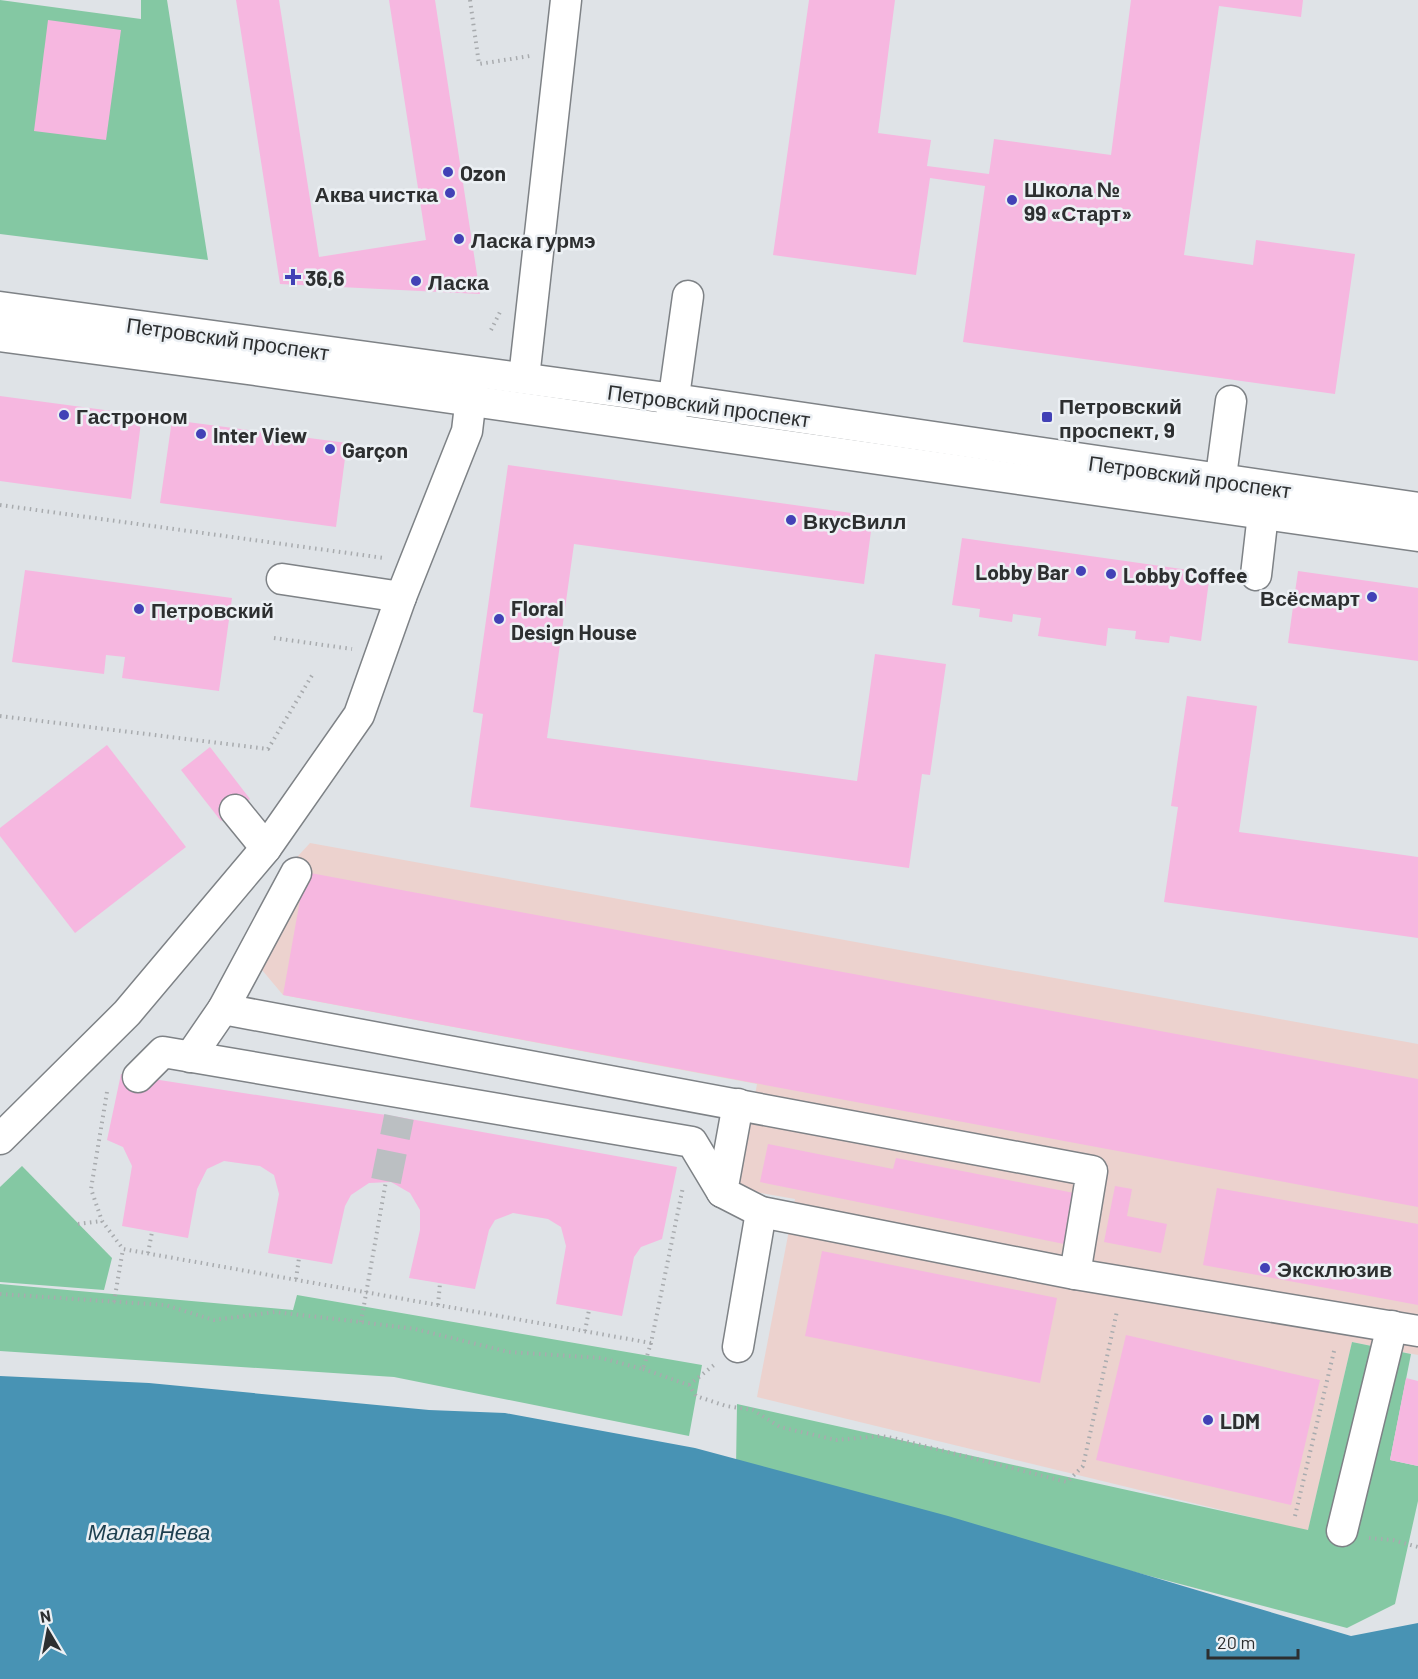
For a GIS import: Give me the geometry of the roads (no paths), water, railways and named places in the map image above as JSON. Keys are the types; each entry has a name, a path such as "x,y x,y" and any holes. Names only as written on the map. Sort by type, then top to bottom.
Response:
{"street":[{"path":"524,378 566,0"},
{"path":"670,429 688,296"},
{"name":"Петровский проспект","path":"0,308 257,356 473,386 670,429 1219,494 1418,508"},
{"name":"Петровский проспект","path":"0,336 257,356"},
{"name":"Петровский проспект","path":"473,386 524,378 674,399 1219,494 1263,514 1418,536"},
{"path":"0,1139 127,1013 266,848 359,715 401,597 467,431 473,386"},
{"path":"1219,494 1231,401"},
{"path":"1256,575 1263,514"},
{"path":"282,579 401,597"},
{"path":"235,810 266,848"},
{"path":"190,1057 223,1009 296,873"},
{"path":"223,1009 1092,1171 1075,1274"},
{"path":"138,1077 163,1052 401,1105 674,1148 722,1192 761,1212 1123,1283 1405,1328 1342,1531"},
{"path":"722,1192 738,1104"},
{"path":"738,1347 761,1212"}],"water":[{"name":"Малая Нева","path":"0,1376 149,1383 429,1410 505,1413 695,1448 948,1516 1351,1636 1418,1623 1418,1679 0,1679"}],"tunnel":[{"path":"386,1181 399,1117"}],"place":[{"name":"Ozon","path":"448,172"},
{"name":"Аква чистка","path":"450,193"},
{"name":"Школа № 99 «Старт»","path":"1012,200"},
{"name":"Ласка гурмэ","path":"459,239"},
{"name":"36,6","path":"293,277"},
{"name":"Ласка","path":"416,281"},
{"name":"Гастроном","path":"64,415"},
{"name":"Петровский проспект, 9","path":"1047,417"},
{"name":"Inter View","path":"201,434"},
{"name":"Garçon","path":"330,449"},
{"name":"ВкусВилл","path":"791,520"},
{"name":"Lobby Bar","path":"1081,571"},
{"name":"Lobby Coffee","path":"1111,574"},
{"name":"Всёсмарт","path":"1372,597"},
{"name":"Петровский","path":"139,609"},
{"name":"Floral Design House","path":"499,619"},
{"name":"Эксклюзив","path":"1265,1268"},
{"name":"LDM","path":"1208,1420"}]}
